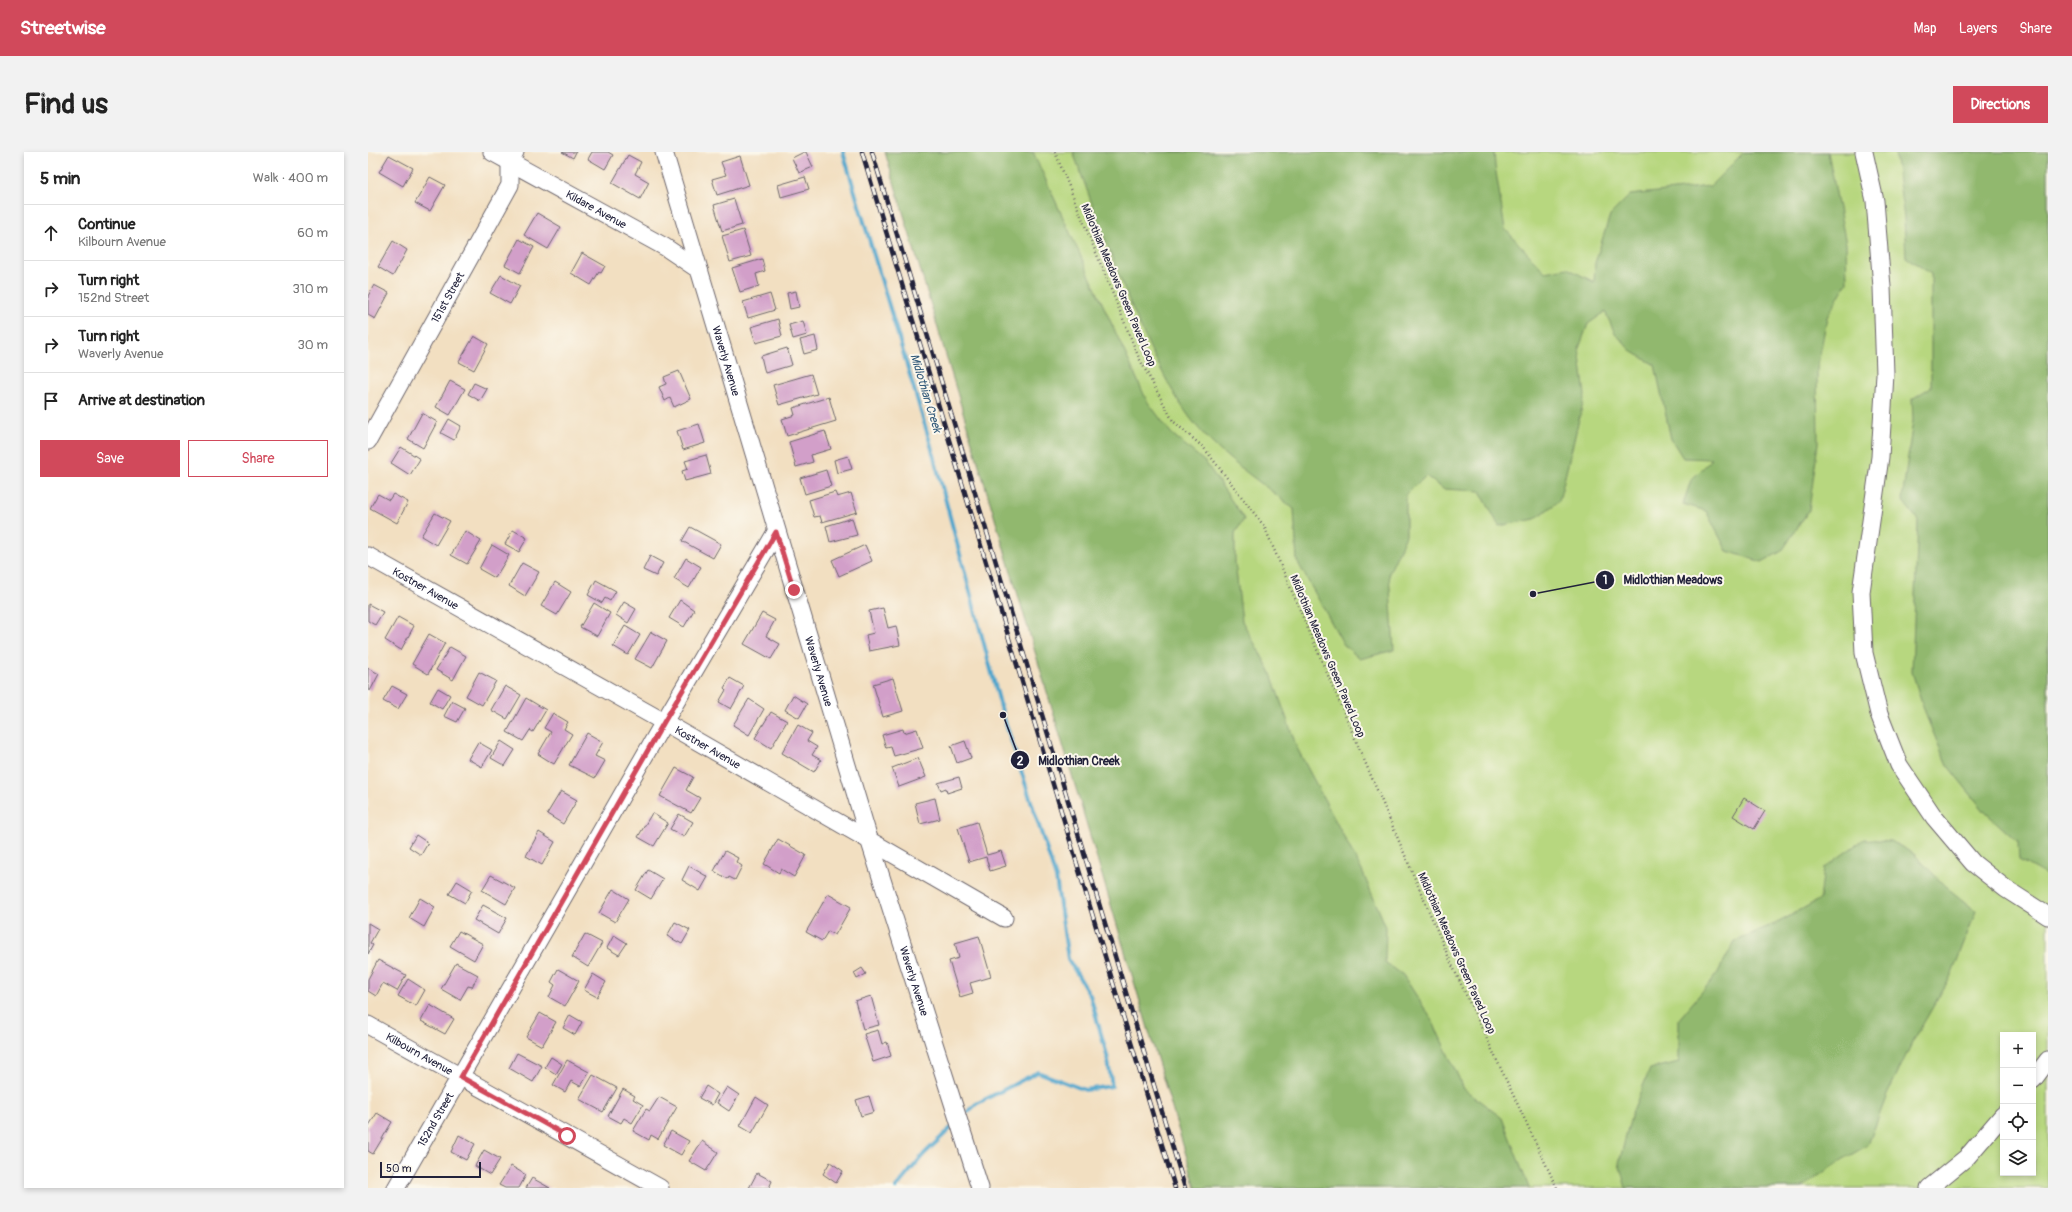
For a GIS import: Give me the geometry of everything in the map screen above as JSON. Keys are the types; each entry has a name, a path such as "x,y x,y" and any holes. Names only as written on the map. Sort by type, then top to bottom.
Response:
{"street":[{"name":"Kildare Avenue","path":"492,152 513,157 665,247 699,270"},
{"name":"Waverly Avenue","path":"664,152 776,532 869,839 980,1188"},
{"path":"1864,152 1876,201 1882,287 1885,374 1880,457 1861,592 1864,652 1879,714 1899,765 1934,816 1973,863 2006,889 2048,916"},
{"name":"151st Street","path":"368,441 510,184 513,157"},
{"name":"152nd Street","path":"396,1188 664,722 776,532"},
{"name":"Kostner Avenue","path":"368,556 664,722 1004,918"},
{"name":"Kilbourn Avenue","path":"368,1025 660,1188"},
{"path":"2036,1076 2048,1060"},
{"path":"1929,1188 1966,1157 2000,1118"}],"path":[{"name":"Midlothian Meadows Green Paved Loop","path":"1055,152 1138,358 1172,421 1204,448 1264,526 1452,965 1557,1188"}],"green space":[{"path":"885,152 2048,152 2048,1188 1196,1188"},
{"path":"885,152 1033,152 1147,401 1171,433 1206,463 1244,519 1235,533 1235,562 1242,621 1270,671 1297,748 1362,871 1386,927 1385,962 1403,975 1432,1020 1464,1089 1502,1118 1529,1188 1196,1188"},
{"path":"1073,152 1494,152 1505,229 1545,272 1567,268 1594,282 1595,263 1610,215 1630,195 1710,186 1744,152 1828,152 1846,244 1847,282 1827,317 1817,370 1818,443 1809,510 1782,551 1762,562 1727,551 1706,511 1683,504 1691,480 1712,459 1683,458 1671,439 1655,365 1631,351 1615,333 1605,312 1588,324 1579,348 1585,395 1559,501 1535,519 1499,526 1480,491 1443,489 1426,476 1406,494 1406,536 1389,573 1394,650 1360,659 1344,645 1297,561 1294,509 1232,461 1210,441 1185,411 1173,392 1152,352 1130,303"},
{"path":"1895,152 2048,152 2048,876 2019,860 2018,842 1985,812 1947,765 1927,718 1912,672 1918,520 1902,500 1913,420 1912,399 1931,387 1931,274 1906,257 1904,218"},
{"path":"1864,839 1891,841 1914,854 1945,886 1976,911 1952,974 1912,1043 1887,1095 1868,1145 1835,1164 1802,1188 1626,1188 1619,1163 1632,1113 1650,1069 1679,1062 1679,1019 1717,974 1735,941 1781,921 1820,899 1824,868"}],"building":[{"path":"562,152 576,152 573,158"},
{"path":"592,152 608,152 613,155 605,169 588,159"},
{"path":"806,152 813,167 799,173 792,158"},
{"path":"389,155 413,168 403,186 379,172"},
{"path":"628,155 641,162 635,174 649,182 640,199 612,183"},
{"path":"740,156 749,185 717,195 712,179 726,175 721,162"},
{"path":"430,177 445,185 430,211 415,203"},
{"path":"805,177 809,189 781,197 778,185"},
{"path":"734,199 742,225 722,231 714,205"},
{"path":"537,213 561,227 548,249 524,235"},
{"path":"743,230 751,256 730,262 722,236"},
{"path":"519,239 534,247 520,273 505,265"},
{"path":"393,241 407,250 393,276 378,267"},
{"path":"582,253 605,266 601,273 599,272 591,285 571,273"},
{"path":"762,259 765,271 756,274 759,286 740,292 732,268"},
{"path":"501,275 520,286 510,304 490,293"},
{"path":"374,285 389,293 375,319 368,315 368,296"},
{"path":"796,291 799,307 790,309 787,293"},
{"path":"770,294 775,310 748,318 743,302"},
{"path":"778,319 782,336 756,343 751,327"},
{"path":"803,321 807,335 793,339 789,325"},
{"path":"474,336 488,344 474,370 459,362"},
{"path":"815,336 818,350 804,354 800,340"},
{"path":"787,348 792,365 765,373 761,356"},
{"path":"679,371 691,399 674,407 670,398 665,401 659,387 666,384 664,377"},
{"path":"811,374 817,394 779,405 773,385"},
{"path":"450,381 465,389 450,415 436,407"},
{"path":"474,383 487,389 480,401 468,394"},
{"path":"829,397 836,421 787,436 782,419 795,415 793,408"},
{"path":"422,413 437,422 423,448 408,439"},
{"path":"449,419 461,426 454,440 441,433"},
{"path":"699,424 705,443 683,450 677,431"},
{"path":"825,431 831,449 811,455 813,462 796,467 789,442"},
{"path":"401,447 420,459 410,475 391,463"},
{"path":"706,455 711,474 685,481 682,471 688,469 685,461"},
{"path":"848,456 852,469 837,473 834,460"},
{"path":"826,470 831,486 805,494 800,478"},
{"path":"835,492 837,497 851,493 857,512 822,522 820,516 814,517 809,500"},
{"path":"378,494 389,500 393,494 408,502 397,523 370,508"},
{"path":"435,513 450,521 436,545 421,536"},
{"path":"852,518 857,535 830,542 826,526"},
{"path":"690,527 721,544 713,558 682,541"},
{"path":"513,530 527,538 519,552 505,544"},
{"path":"465,531 481,541 467,564 451,555"},
{"path":"492,545 509,555 495,578 479,569"},
{"path":"865,545 872,561 839,576 832,560"},
{"path":"650,556 663,563 656,576 643,570"},
{"path":"686,558 701,567 689,588 674,579"},
{"path":"522,563 539,572 525,596 509,586"},
{"path":"596,580 616,591 610,601 605,598 602,603 588,595"},
{"path":"555,582 571,592 557,615 541,606"},
{"path":"680,600 694,610 684,627 669,618"},
{"path":"624,602 636,609 628,623 616,615"},
{"path":"594,603 610,613 597,636 580,627"},
{"path":"368,604 383,612 375,625 368,621"},
{"path":"883,608 888,628 896,626 900,645 869,651 866,635 874,633 869,611"},
{"path":"762,613 775,620 766,636 780,644 771,659 744,644"},
{"path":"398,617 414,626 401,650 385,640"},
{"path":"625,626 640,635 628,655 613,646"},
{"path":"651,632 667,641 652,668 635,659"},
{"path":"429,634 445,643 428,674 412,664"},
{"path":"450,647 466,656 453,680 436,670"},
{"path":"368,668 379,674 370,691 368,690"},
{"path":"479,672 496,681 482,705 466,696"},
{"path":"730,678 744,686 731,709 719,702 726,690 724,688"},
{"path":"893,678 903,711 883,717 873,684"},
{"path":"392,686 407,694 398,709 383,701"},
{"path":"505,686 521,695 507,719 491,710"},
{"path":"438,688 450,695 442,709 430,702"},
{"path":"793,695 807,704 799,718 785,710"},
{"path":"526,698 546,710 533,732 530,730 523,741 507,732"},
{"path":"749,699 764,709 749,735 733,725"},
{"path":"452,701 465,708 457,722 444,716"},
{"path":"771,712 787,721 771,748 755,738"},
{"path":"553,713 568,722 564,729 572,734 554,764 538,754 551,732 544,728"},
{"path":"798,725 812,733 807,741 817,747 812,755 821,760 814,772 782,753"},
{"path":"903,729 904,733 917,729 923,748 894,756 891,747 886,748 882,735"},
{"path":"587,733 603,742 595,756 605,761 595,778 569,765"},
{"path":"501,741 515,750 505,766 491,758"},
{"path":"965,741 971,758 957,763 951,746"},
{"path":"478,742 492,750 482,767 468,759"},
{"path":"918,758 926,777 899,787 892,768"},
{"path":"676,768 693,777 686,790 700,798 691,813 660,796"},
{"path":"959,777 962,788 947,793 946,788 941,790 938,783"},
{"path":"561,791 577,800 563,824 547,814"},
{"path":"935,798 940,819 920,824 915,803"},
{"path":"1744,798 1765,811 1754,829 1733,816"},
{"path":"652,813 668,823 654,846 638,837"},
{"path":"679,814 693,822 684,837 670,829"},
{"path":"977,822 987,855 1001,851 1006,866 990,871 986,857 969,862 958,828"},
{"path":"539,832 555,842 542,865 526,856"},
{"path":"416,835 428,843 421,855 409,847"},
{"path":"778,839 806,855 794,877 781,869 779,873 764,864"},
{"path":"725,851 738,858 736,862 742,866 735,880 729,877 728,879 714,871"},
{"path":"689,866 708,877 700,891 682,880"},
{"path":"648,870 663,879 651,899 636,890"},
{"path":"491,875 515,888 506,904 482,890"},
{"path":"457,881 472,890 465,903 449,894"},
{"path":"613,889 629,899 615,922 599,913"},
{"path":"828,894 851,907 835,935 828,931 822,941 806,932"},
{"path":"420,898 435,907 424,927 409,918"},
{"path":"483,905 507,918 498,934 474,920"},
{"path":"675,922 690,930 682,944 667,936"},
{"path":"368,923 378,929 370,943 373,945 368,954"},
{"path":"459,931 483,944 474,960 450,946"},
{"path":"585,934 602,943 588,967 572,957"},
{"path":"614,935 627,943 619,955 607,948"},
{"path":"979,936 991,977 970,983 973,993 960,997 949,961 959,958 955,943"},
{"path":"378,960 406,975 397,991 383,983 376,996 368,991 368,979"},
{"path":"456,963 478,975 472,987 468,986 460,1000 441,989"},
{"path":"862,968 866,974 857,979 854,973"},
{"path":"558,969 579,981 565,1006 549,997 555,985 551,982"},
{"path":"593,974 606,982 597,997 584,990"},
{"path":"408,979 425,990 416,1006 398,996"},
{"path":"871,996 879,1025 863,1029 855,1001"},
{"path":"430,1005 454,1019 445,1034 421,1021"},
{"path":"540,1013 556,1022 542,1046 526,1037"},
{"path":"570,1015 582,1022 575,1035 563,1028"},
{"path":"878,1030 882,1044 887,1042 891,1056 873,1062 864,1034"},
{"path":"517,1053 542,1066 533,1082 509,1068"},
{"path":"551,1057 562,1064 556,1074 545,1067"},
{"path":"567,1060 589,1072 580,1086 571,1081 565,1092 553,1085"},
{"path":"593,1075 617,1088 603,1112 579,1099"},
{"path":"706,1086 718,1094 712,1105 699,1098"},
{"path":"727,1087 739,1095 729,1111 717,1103"},
{"path":"623,1089 635,1096 633,1099 643,1105 632,1123 624,1118 621,1123 608,1116"},
{"path":"869,1096 874,1112 861,1116 856,1100"},
{"path":"659,1097 677,1107 658,1139 651,1135 649,1140 633,1131 646,1109 650,1111"},
{"path":"756,1097 768,1105 752,1133 740,1126"},
{"path":"377,1113 392,1122 373,1154 368,1151 368,1127"},
{"path":"671,1131 689,1141 681,1155 663,1145"},
{"path":"459,1135 475,1144 466,1160 451,1152"},
{"path":"702,1141 718,1152 706,1171 689,1161"},
{"path":"484,1150 500,1159 490,1175 475,1166"},
{"path":"830,1162 843,1171 836,1183 823,1174"},
{"path":"511,1166 526,1175 519,1188 505,1188 499,1185"},
{"path":"757,1173 772,1181 769,1188 749,1188"},
{"path":"532,1178 550,1188 526,1188"}],"waterway":[{"name":"Midlothian Creek","path":"843,152 930,442 1003,715 1056,878 1068,959 1090,995 1107,1055 1112,1086 1085,1090 1038,1072 976,1104 968,1112"},
{"name":"Midlothian Creek","path":"896,1188 924,1154 951,1128"}],"railway":[{"path":"862,152 1175,1188"},
{"path":"872,152 1185,1188"}],"place":[{"name":"Midlothian Meadows","path":"1533,594"},
{"name":"Midlothian Creek","path":"1003,715"}],"route":[{"path":"567,1136 461,1077 664,722 776,532 794,590"}]}
